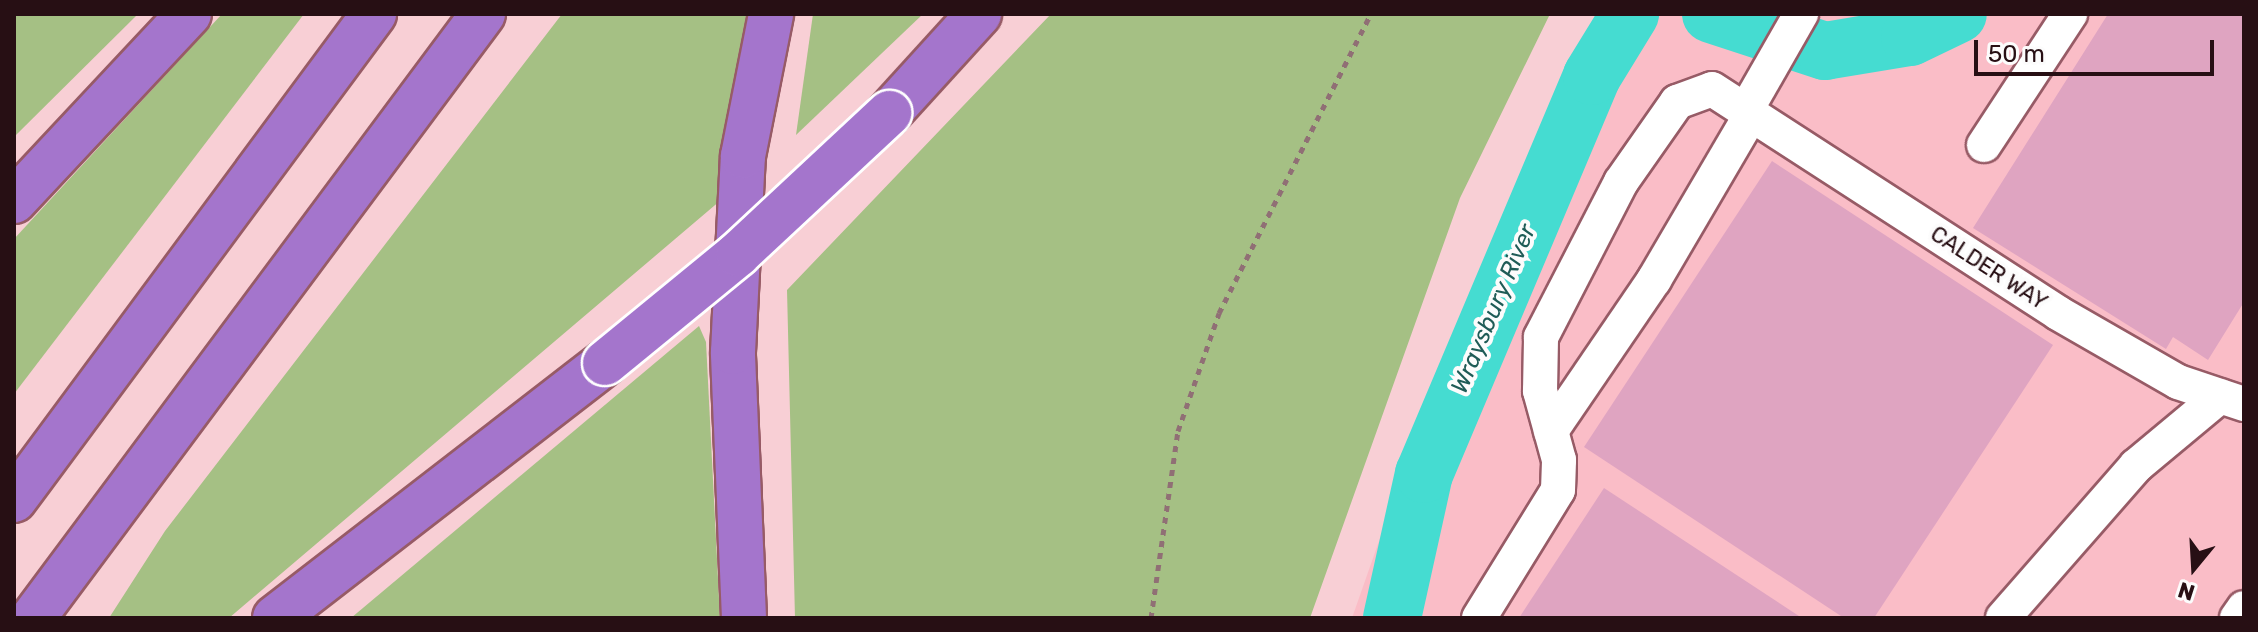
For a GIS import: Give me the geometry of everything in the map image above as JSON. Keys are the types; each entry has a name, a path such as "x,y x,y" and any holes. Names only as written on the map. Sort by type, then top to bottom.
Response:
{"highway":[{"path":"14,201 189,14"},
{"path":"14,500 374,14"},
{"path":"33,618 483,14"},
{"path":"744,618 733,352 743,156 771,14"},
{"path":"275,618 605,363 738,254 889,113 979,14"}],"street":[{"path":"1479,618 1558,490 1551,431 1654,280 1801,14"},
{"path":"1984,145 2070,14"},
{"name":"CALDER WAY","path":"1551,431 1540,391 1541,337 1621,182 1677,102 1712,89 2058,313 2178,382 2232,400"},
{"path":"2003,618 2136,466 2232,400"},
{"path":"2237,618 2244,608"}],"path":[{"path":"1151,618 1178,431 1219,313 1371,14"}],"shaded area":[{"path":"1597,14 2244,14 2244,618 1352,618 1440,367"}],"green space":[{"path":"14,14 138,14 14,137"},
{"path":"222,14 304,14 14,394 14,239"},
{"path":"562,14 752,14 734,80 721,200 229,618 109,618 165,531"},
{"path":"813,14 923,14 796,135"},
{"path":"1051,14 1550,14 1460,198 1310,618 795,618 787,290"},
{"path":"699,326 706,342 720,618 351,618"}],"building":[{"path":"2108,14 2244,14 2244,302 2208,360 2173,337 2166,349 1973,228"},
{"path":"1772,161 2053,345 1874,618 1844,618 1584,447"},
{"path":"1604,488 1802,618 1519,618"}],"waterway":[{"name":"Wraysbury River","path":"1392,618 1424,474 1592,76 1630,14"},
{"name":"Wraysbury River","path":"1711,14 1825,51 1910,37 1958,14"}]}
